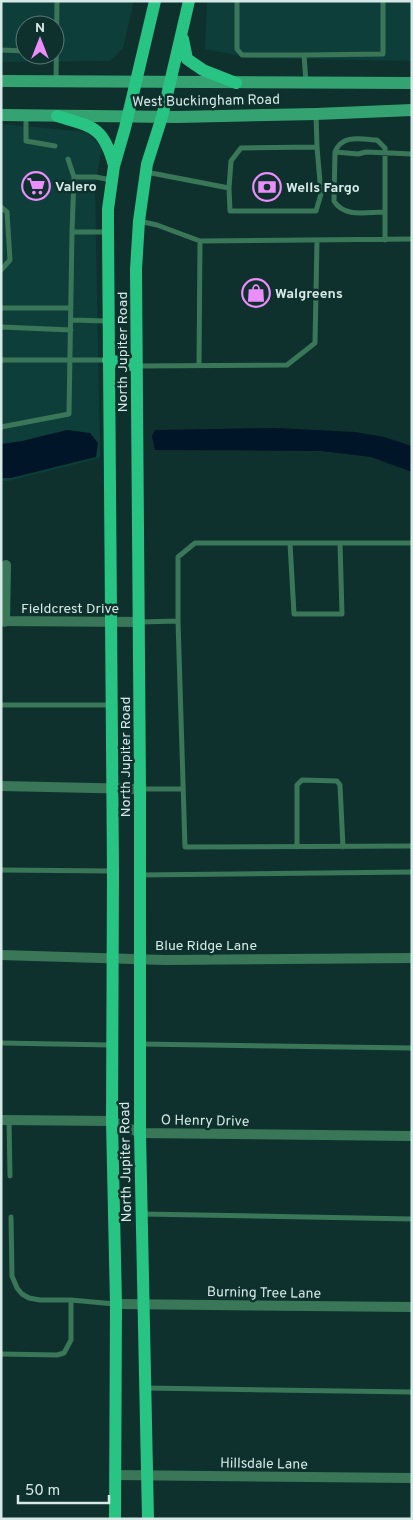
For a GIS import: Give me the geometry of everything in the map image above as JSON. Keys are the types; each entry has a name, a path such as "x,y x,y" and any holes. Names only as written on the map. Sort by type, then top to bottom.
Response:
{"main road":[{"name":"North Jupiter Road","path":"115,1519 116,1304 112,1121 113,871 108,209 114,166 156,1"},
{"name":"North Jupiter Road","path":"148,1519 142,1304 139,1044 140,789 136,269 145,172 162,117 189,1"},
{"path":"183,32 187,59 203,70 236,82"},
{"name":"West Buckingham Road","path":"1,80 412,83"},
{"name":"West Buckingham Road","path":"1,115 162,117 412,110"},
{"path":"56,116 86,125 103,136 114,166"},
{"path":"108,360 137,366"}],"street":[{"path":"3,622 6,565"},
{"name":"Fieldcrest Drive","path":"3,622 139,622"},
{"path":"1,786 140,789"},
{"name":"Blue Ridge Lane","path":"1,955 139,959 412,958"},
{"name":"O Henry Drive","path":"5,1120 112,1121 140,1133 412,1136"},
{"name":"Burning Tree Lane","path":"116,1304 412,1308"},
{"name":"Hillsdale Lane","path":"115,1475 412,1478"}],"lane":[{"path":"57,1 57,15"},
{"path":"237,1 237,49 242,55 383,54 383,1"},
{"path":"1,50 15,51"},
{"path":"304,55 306,83"},
{"path":"56,65 56,80"},
{"path":"316,114 318,147 320,194 316,211 230,211 231,161 241,148 318,147"},
{"path":"26,115 26,141 55,146"},
{"path":"384,212 344,212 337,207 334,201 335,152 337,146 346,139 377,140 382,143 386,153 385,240"},
{"path":"335,152 412,154"},
{"path":"1,427 70,414 74,177 68,159"},
{"path":"145,172 229,188"},
{"path":"74,177 96,177 112,180"},
{"path":"1,207 7,212 10,260 1,270"},
{"path":"139,221 200,241 412,239"},
{"path":"72,232 108,232"},
{"path":"137,366 287,365 315,343 317,240"},
{"path":"200,241 200,366"},
{"path":"1,308 71,308"},
{"path":"71,320 108,321"},
{"path":"1,327 71,330"},
{"path":"1,360 108,360"},
{"path":"412,543 195,543 178,558 178,621 185,847 412,846"},
{"path":"290,543 294,614 342,614 340,543"},
{"path":"139,622 178,621"},
{"path":"1,705 112,705"},
{"path":"296,847 297,785 302,780 337,781 340,785 343,847"},
{"path":"140,789 183,790"},
{"path":"1,870 113,871"},
{"path":"140,875 412,872"},
{"path":"1,1044 113,1045"},
{"path":"139,1044 412,1048"},
{"path":"5,1120 10,1176"},
{"path":"141,1214 412,1220"},
{"path":"11,1217 12,1276 17,1288 29,1298 116,1304"},
{"path":"1,1354 57,1355 64,1353 71,1340 72,1300"},
{"path":"145,1388 412,1392"}],"shaded area":[{"path":"1,1 134,1 123,48 110,61 65,61 65,15 15,15 15,62 1,62"},
{"path":"207,1 412,1 412,61 250,58 205,49"},
{"path":"1,124 86,132 102,147 95,187 100,458 8,481 1,481"},
{"path":"276,428 355,432 384,437 412,446 412,472 371,457 321,451 155,450 152,436 155,430"},
{"path":"67,430 90,433 98,443 96,457 11,478 1,478 1,444"}],"place":[{"name":"Valero","path":"36,186"},
{"name":"Wells Fargo","path":"267,187"},
{"name":"Walgreens","path":"256,293"}]}
